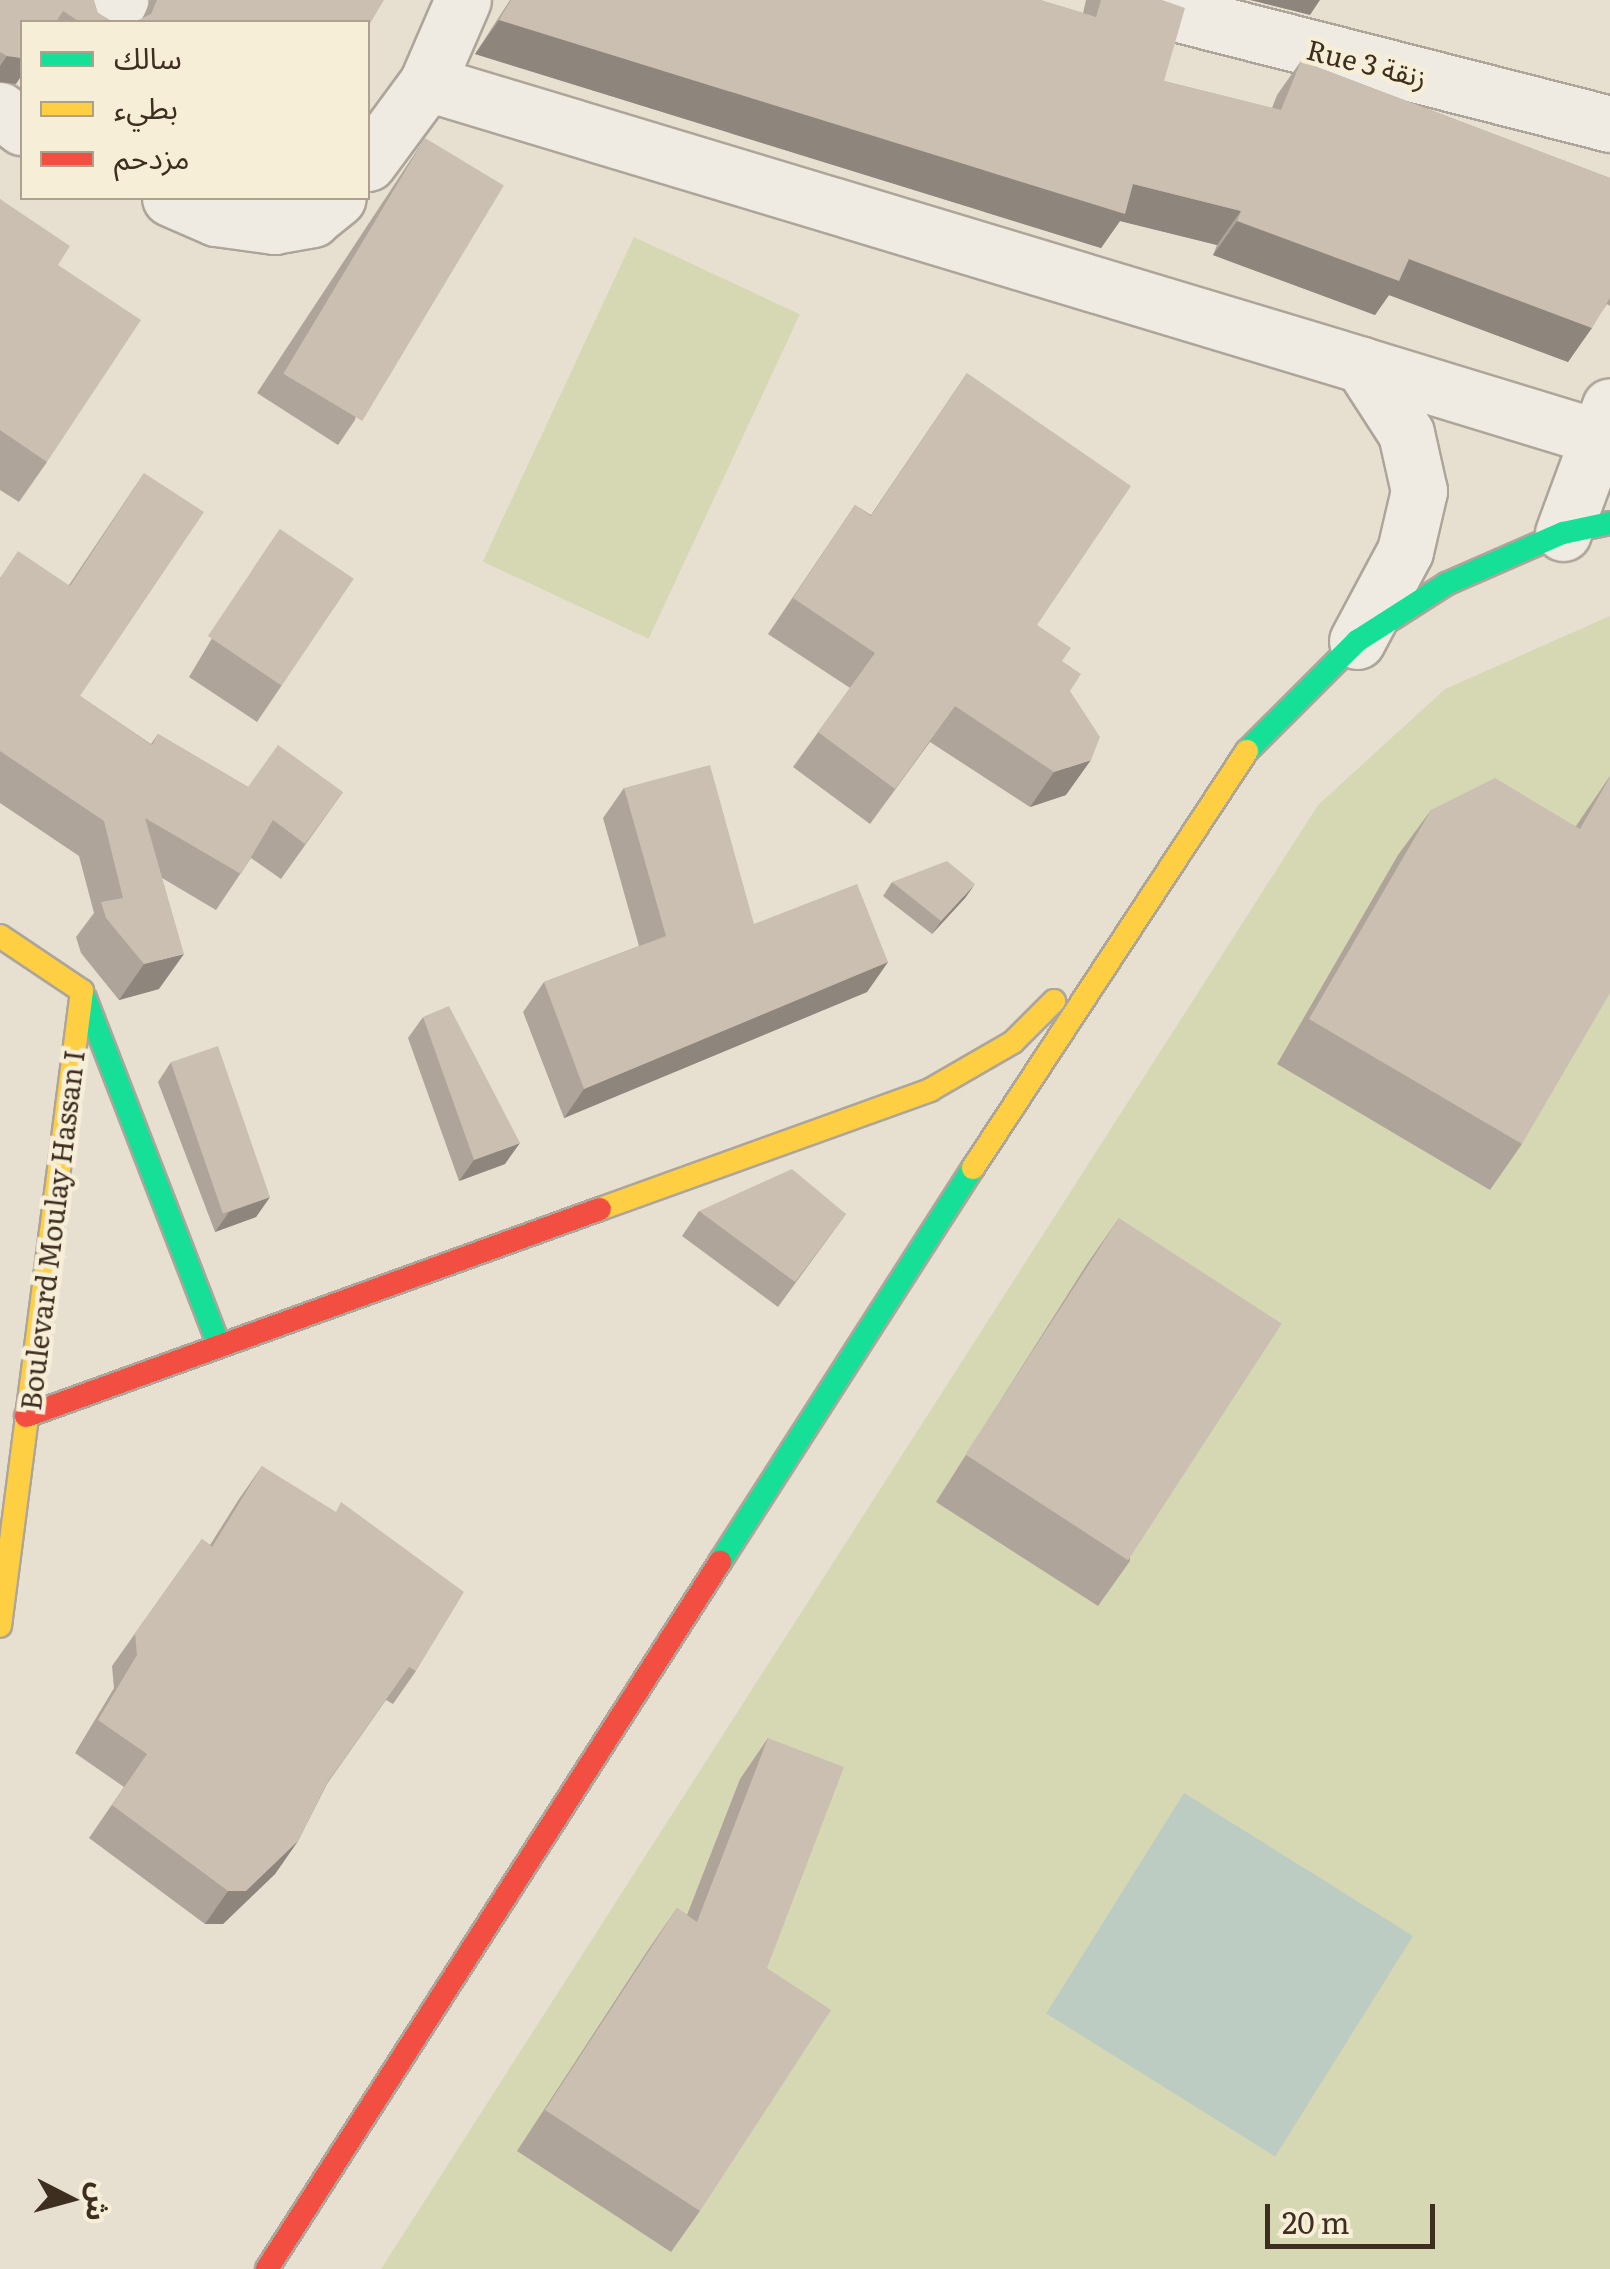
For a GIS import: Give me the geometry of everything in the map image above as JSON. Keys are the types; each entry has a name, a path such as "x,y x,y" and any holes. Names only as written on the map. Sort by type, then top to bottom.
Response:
{"street":[{"path":"370,160 426,82 463,0"},
{"name":"Rue 3 زنقة","path":"1124,0 1610,124"},
{"path":"267,2269 1119,935 1278,712 1357,641 1446,584 1587,528 1605,427 1362,365 426,82"},
{"path":"0,110 20,125"},
{"path":"193,208 274,226 312,219 336,200"},
{"path":"1357,641 1405,551 1419,492 1406,433 1362,365"},
{"path":"26,1416 930,1090 1013,1042 1119,935"},
{"path":"0,936 82,991 220,1344"},
{"name":"Boulevard Moulay Hassan I","path":"0,1626 82,991"}],"green space":[{"path":"634,237 800,314 649,639 483,561"},
{"path":"1610,616 1610,2269 381,2269 1318,805 1445,689"}],"shaded area":[{"path":"1184,1793 1413,1936 1275,2157 1046,2013"}],"building":[{"path":"0,0 94,0 98,13 110,20 77,20 63,11 57,20 20,20 20,58 0,52"},
{"path":"157,0 384,0 370,24 370,20 138,20 151,14"},
{"path":"511,0 1040,0 1096,17 1101,0 1162,0 1185,8 1164,81 1281,110 1301,61 1610,178 1610,298 1592,328 1409,259 1399,281 1237,221 1241,211 1133,184 1125,214 499,20"},
{"path":"425,138 504,185 362,421 283,374"},
{"path":"0,199 70,246 58,265 141,320 47,462 0,430"},
{"path":"967,373 1131,486 1037,625 1071,648 1062,661 1081,674 1070,691 1100,737 1091,760 1054,772 955,706 895,789 818,732 875,653 793,598 855,505 871,516"},
{"path":"144,473 204,512 80,696 152,745 158,734 248,787 278,745 343,792 305,844 273,820 241,874 145,818 184,954 144,964 106,918 101,902 123,898 104,821 0,751 0,578 18,551 70,586"},
{"path":"280,529 354,579 282,686 208,636"},
{"path":"710,765 754,924 857,884 888,962 584,1089 544,982 666,936 624,788"},
{"path":"1610,777 1610,993 1522,1144 1309,1019 1431,810 1495,778 1580,829"},
{"path":"947,861 975,884 941,921 892,882"},
{"path":"449,1006 520,1143 474,1160 423,1017"},
{"path":"218,1046 270,1197 223,1214 171,1062"},
{"path":"792,1169 846,1214 795,1282 699,1211"},
{"path":"1119,1218 1282,1324 1128,1560 965,1455"},
{"path":"262,1466 336,1512 341,1502 464,1592 416,1671 409,1667 327,1783 298,1841 246,1891 228,1891 112,1805 147,1754 98,1720 137,1655 135,1633 202,1539 212,1547"},
{"path":"768,1738 844,1767 767,1968 831,2010 700,2211 545,2110 677,1908 697,1922"}],"traffic: fast":[{"path":"1247,751 1357,641 1446,584 1563,533 1610,523"},
{"path":"85,998 219,1345"},
{"path":"720,1562 973,1168"}],"traffic: slow":[{"path":"973,1168 1247,751"},
{"path":"0,936 82,991 0,1626"},
{"path":"600,1209 930,1090 1013,1042 1054,1001"}],"traffic: jam":[{"path":"26,1416 600,1209"},
{"path":"267,2269 720,1562"}]}
